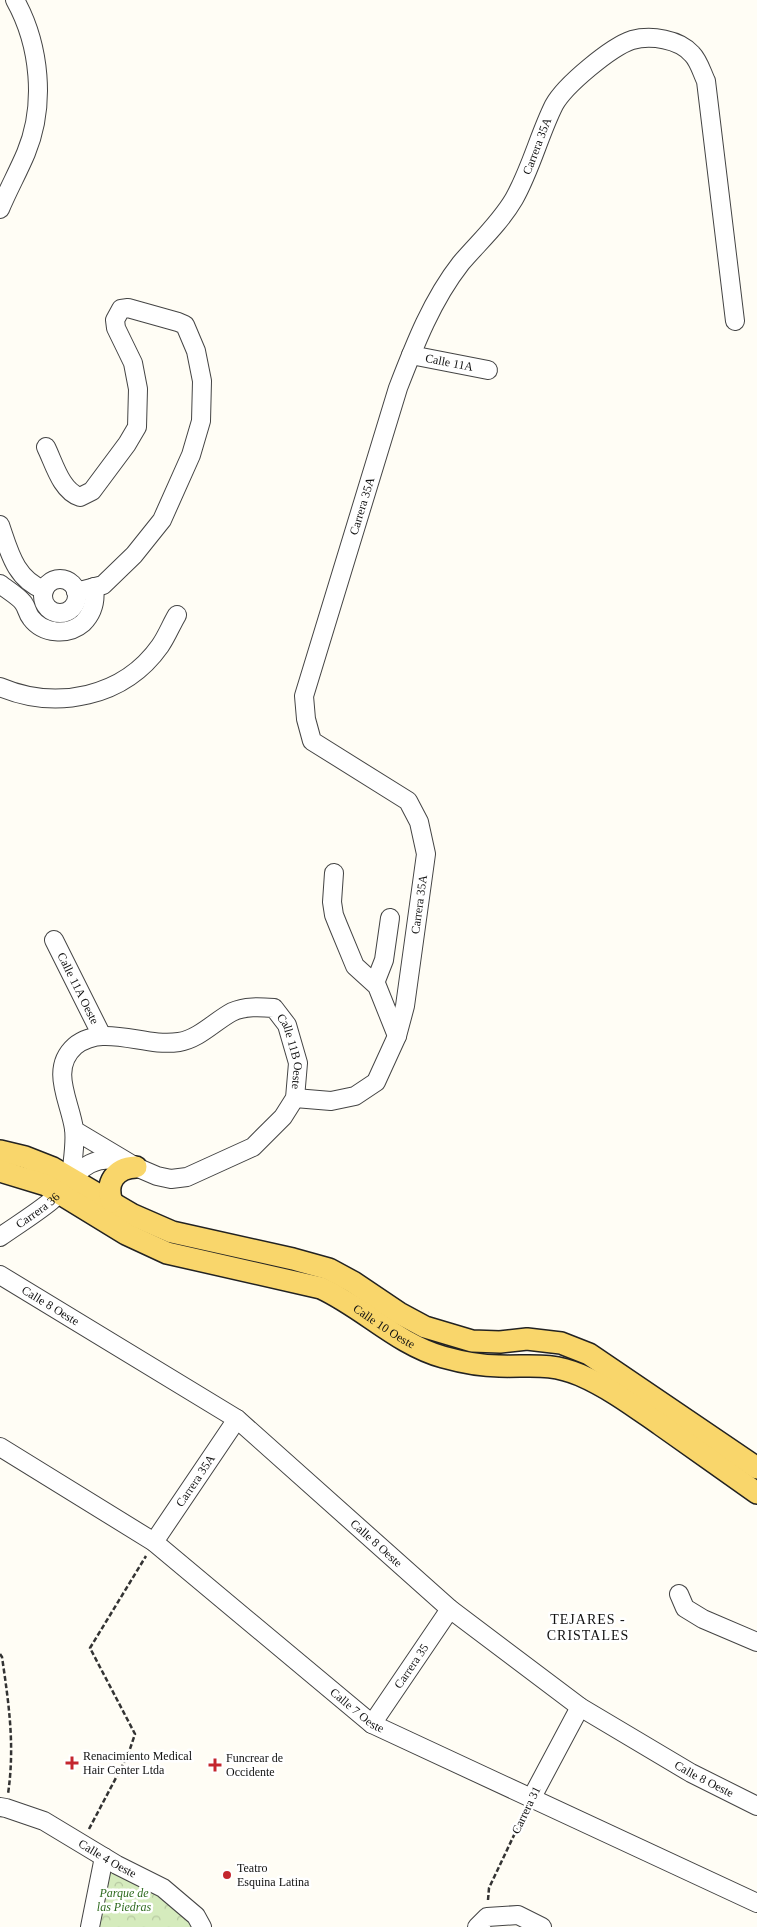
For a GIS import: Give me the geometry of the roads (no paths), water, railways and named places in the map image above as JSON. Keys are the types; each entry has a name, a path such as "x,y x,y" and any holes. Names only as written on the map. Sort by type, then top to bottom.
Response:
{"main road":[{"name":"Calle 10 Oeste","path":"0,1151 25,1157 53,1168 65,1186 126,1234 167,1253 321,1288 343,1298 402,1339 441,1357 469,1364 555,1367 580,1375 615,1393 757,1493"},
{"path":"112,1202 109,1188 115,1174 128,1167 136,1167"},
{"name":"Calle 10 Oeste","path":"0,1171 46,1185 65,1186 112,1202 133,1215 172,1232 329,1269 425,1327 472,1341 500,1342 527,1339 561,1343 589,1354 757,1468"}],"street":[{"path":"0,209 27,152 36,117 38,82 34,47 22,13 15,0"},
{"name":"Carrera 35A","path":"295,1098 331,1101 355,1096 376,1082 397,1036 405,1006 426,854 419,822 408,801 312,741 306,719 304,696 398,388 440,293 462,262 489,233 514,199 555,103 580,75 608,54 632,40 651,38 674,42 692,54 706,81 735,322"},
{"path":"46,446 66,488 72,495 80,497 92,491 127,444 136,427 138,389 133,363 116,328 115,320 118,314 121,310 128,308 185,325 196,351 202,381 201,421 192,455 162,520 134,555 102,585 76,592"},
{"name":"Calle 11A","path":"411,355 488,370"},
{"path":"0,525 12,562 35,586 44,590"},
{"path":"59,578 69,581 76,588 78,598 74,608 65,613 55,614 47,609 42,600 44,590 50,582 59,578"},
{"path":"0,584 24,602 27,612 39,626 57,632 76,628 90,615 95,597 94,587"},
{"path":"0,687 33,697 85,697 119,683 141,668 161,645 177,615"},
{"path":"334,873 332,902 334,915 355,966 375,983 397,1036"},
{"path":"375,983 384,960 390,918"},
{"name":"Calle 11A Oeste","path":"54,940 89,1006 102,1036"},
{"name":"Calle 11B Oeste","path":"102,1036 161,1044 182,1041 196,1036 233,1012 244,1008 274,1008 287,1025 298,1063 295,1098"},
{"path":"65,1186 74,1130 61,1078 61,1067 66,1057 78,1043 102,1036"},
{"path":"65,1186 88,1164 112,1159 157,1176 171,1179 187,1177 253,1147 283,1117 295,1098"},
{"path":"74,1130 136,1167"},
{"name":"Carrera 36","path":"0,1237 53,1200 65,1186"},
{"name":"Calle 8 Oeste","path":"0,1275 237,1419 450,1608 580,1707 690,1773 757,1806"},
{"name":"Carrera 35A","path":"154,1542 237,1419"},
{"name":"Calle 7 Oeste","path":"0,1447 154,1542 372,1724 757,1903"},
{"path":"678,1594 685,1608 703,1619 757,1642"},
{"name":"Carrera 35","path":"372,1724 450,1608"},
{"name":"Carrera 31","path":"531,1799 580,1707"},
{"name":"Calle 4 Oeste","path":"3,1807 44,1822 118,1866 163,1888 196,1916 202,1927"},
{"path":"90,1927 104,1857"},
{"path":"482,1922 518,1915 542,1927"}],"place":[{"name":"Renacimiento Medical Hair Center Ltda","path":"72,1763"},
{"name":"Funcrear de Occidente","path":"215,1765"},
{"name":"Teatro Esquina Latina","path":"227,1875"}],"district":[{"name":"TEJARES - CRISTALES","path":"588,1628"}],"park label":[{"name":"Parque de las Piedras","path":"124,1900"}]}
